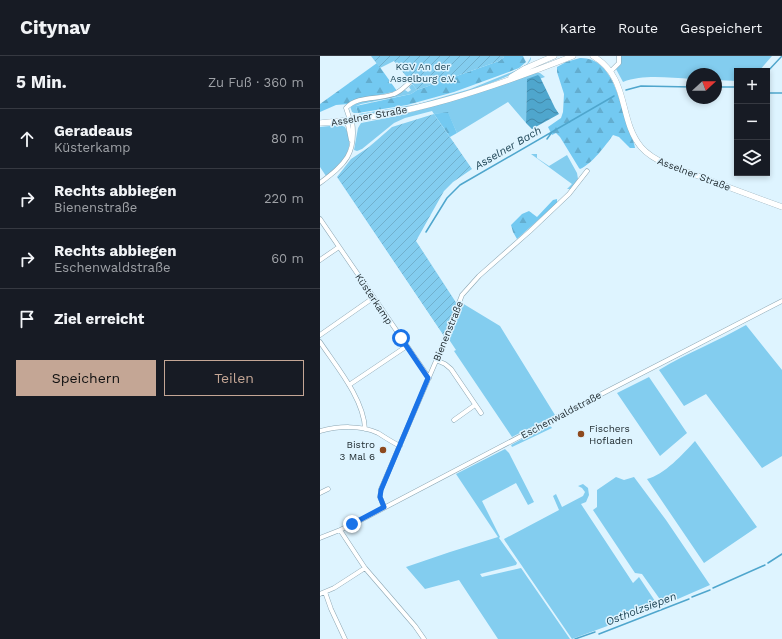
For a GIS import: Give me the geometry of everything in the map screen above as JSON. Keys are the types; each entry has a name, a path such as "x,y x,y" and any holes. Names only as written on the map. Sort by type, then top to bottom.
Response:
{"main road":[{"path":"535,56 539,66"},
{"name":"Asselner Straße","path":"320,124 424,106 510,79 539,66 551,64 573,56"},
{"name":"Asselner Straße","path":"593,56 602,62 610,71 617,83 635,137 642,148 654,159 782,207"},
{"path":"550,57 551,64"},
{"name":"Asselner Straße","path":"539,66 550,57"}],"street":[{"path":"610,71 619,63 619,56"},
{"path":"320,183 340,168 346,161 349,154 352,142 350,120 346,108 353,102 392,95 400,91 409,83"},
{"name":"Bienenstraße","path":"384,507 380,494 464,292 479,276 569,194 587,171"},
{"name":"Küsterkamp","path":"320,219 428,378"},
{"path":"320,260 339,247"},
{"path":"320,335 374,298"},
{"name":"Eschenwaldstraße","path":"320,538 340,530 782,301"},
{"path":"320,342 349,385 365,422 365,429"},
{"path":"349,385 407,346"},
{"path":"436,360 445,364 451,369 481,413"},
{"path":"454,420 475,405"},
{"path":"320,431 338,428 365,429 379,434 400,446"},
{"path":"320,493 328,489"},
{"path":"340,530 365,568 415,626 424,639"},
{"path":"320,594 334,588 365,568"},
{"path":"325,592 345,639"}],"green space":[{"name":"KGV An der Asselburg e.V.","path":"371,56 504,57 499,61 417,90 394,61 380,68"},
{"path":"504,56 523,56 526,62 519,68 454,92 407,105 358,113 356,106 411,94 417,90 499,61"},
{"path":"621,56 772,56 762,68 734,68 734,81 722,80 722,68 686,68 686,79 648,77 623,82 616,69 621,62"},
{"path":"580,58 591,60 600,65 607,72 617,92 635,148 630,148 619,137 613,135 594,159 585,167 580,169 560,137 556,133 552,135 548,127 561,118 563,112 564,94 557,72 557,67 566,62"},
{"path":"377,63 397,91 352,101 348,104 336,105 320,112 320,104"},
{"path":"527,64 512,74 475,89 408,107 359,115 418,104 470,89 517,70"},
{"path":"535,73 540,73 545,77 527,83 526,123 508,102 457,133 448,113 434,114 432,111 405,118 394,123 362,149 357,151 354,150 358,128 361,123 397,116 434,106"},
{"path":"412,84 417,90 411,94 361,104 356,106 358,113 352,112 350,106 354,103 405,90 408,92 411,90 409,87"},
{"path":"448,112 457,133 450,137 434,114"},
{"path":"434,114 472,169 453,182 444,191 416,241 457,304 444,336 337,177 351,159 369,147 392,127"},
{"path":"340,125 345,127 348,135 348,149 342,161 326,176 320,167 320,127"},
{"path":"531,154 537,154 537,158 549,166 567,155 577,173 578,179 571,189 567,189 572,184"},
{"path":"557,199 557,203 517,239 511,225 522,214 529,211 537,217 553,200"},
{"path":"462,303 500,326 555,415 512,437 454,351 456,350 448,338"},
{"path":"746,325 782,370 782,456 762,468 706,394 684,406 659,370"},
{"path":"649,377 687,433 660,456 617,393"},
{"path":"549,424 552,428 512,447 511,445"},
{"path":"695,441 757,527 704,563 647,479 666,469"},
{"path":"505,449 509,453 534,502 528,505 516,483 482,501 500,537 499,538 517,563 516,565 480,574 482,577 521,568 570,639 498,639 459,580 425,589 406,567 498,537 456,474"},
{"path":"616,477 624,480 634,477 666,520 710,585 664,605 642,574 635,573 593,510 597,507 597,490"},
{"path":"583,484 588,488 589,495 586,502 581,504 633,583 639,577 659,607 572,639 504,539 559,510 553,496 556,494 562,507 583,496 585,492 578,486"}],"water":[{"path":"538,75 559,114 532,129 526,123 527,79"}],"waterway":[{"path":"770,69 782,56"},
{"path":"626,90 641,86 686,87"},
{"path":"722,87 734,87"},
{"name":"Asselner Bach","path":"770,93 782,93"},
{"name":"Asselner Bach","path":"426,232 447,198 460,185 614,96"},
{"name":"Asselner Bach","path":"547,139 552,132"},
{"name":"Ostholzsiepen","path":"768,563 782,554"},
{"name":"Ostholzsiepen","path":"713,588 765,565"},
{"name":"Ostholzsiepen","path":"692,597 710,590"},
{"name":"Ostholzsiepen","path":"599,634 689,599"},
{"name":"Ostholzsiepen","path":"575,639 595,632"}],"place":[{"name":"Fischers Hofladen","path":"581,434"},
{"name":"Bistro 3 Mal 6","path":"383,450"}],"route":[{"path":"352,524 384,507 380,497 381,490 428,378 401,338"}]}
